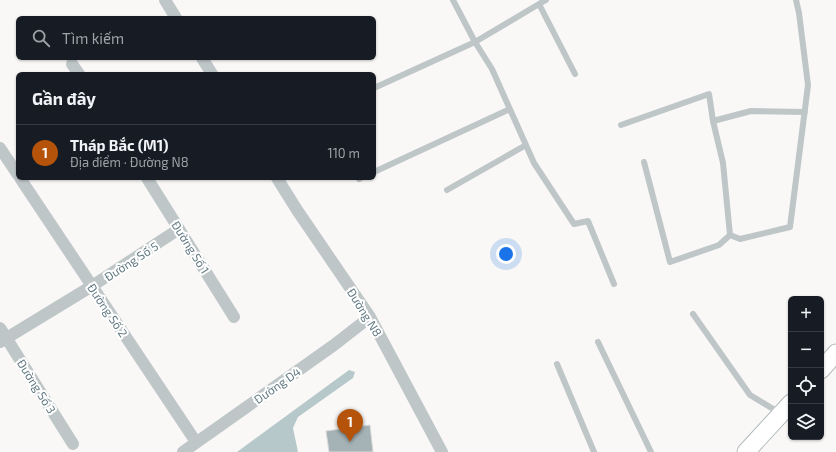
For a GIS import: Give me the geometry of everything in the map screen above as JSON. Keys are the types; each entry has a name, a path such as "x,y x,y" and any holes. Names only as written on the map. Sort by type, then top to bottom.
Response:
{"street":[{"path":"165,0 175,16"},
{"path":"203,60 211,72"},
{"path":"72,64 78,72"},
{"path":"0,148 16,172"},
{"name":"Đường Số 2","path":"21,180 196,442"},
{"name":"Đường Số 1","path":"148,180 234,317"},
{"name":"Đường N8","path":"278,180 370,317 442,452"},
{"name":"Đường Số 5","path":"2,336 92,286 179,229"},
{"name":"Đường D4","path":"183,452 334,345 370,317"},
{"name":"Đường Số 3","path":"2,336 73,444"},
{"path":"823,368 836,353"},
{"path":"746,452 786,408"}],"lane":[{"path":"453,0 474,42 492,69 534,163 574,224 588,221 614,284"},
{"path":"376,87 474,42 546,0"},
{"path":"730,235 740,239 790,227 808,85 796,0"},
{"path":"540,4 575,74"},
{"path":"621,125 708,94 723,163 730,235"},
{"path":"376,171 510,109"},
{"path":"713,121 751,111 805,112"},
{"path":"447,190 526,145"},
{"path":"644,162 670,262 719,245 730,235"},
{"path":"693,314 750,395 786,408"},
{"path":"598,342 651,452"},
{"path":"557,364 594,452"}],"shaded area":[{"path":"349,370 355,372 353,378 298,417 293,428 298,452 237,452"}],"building":[{"path":"370,425 373,452 329,452 326,431"}],"place":[{"name":"Tháp Bắc (M1)","path":"350,442"}]}
